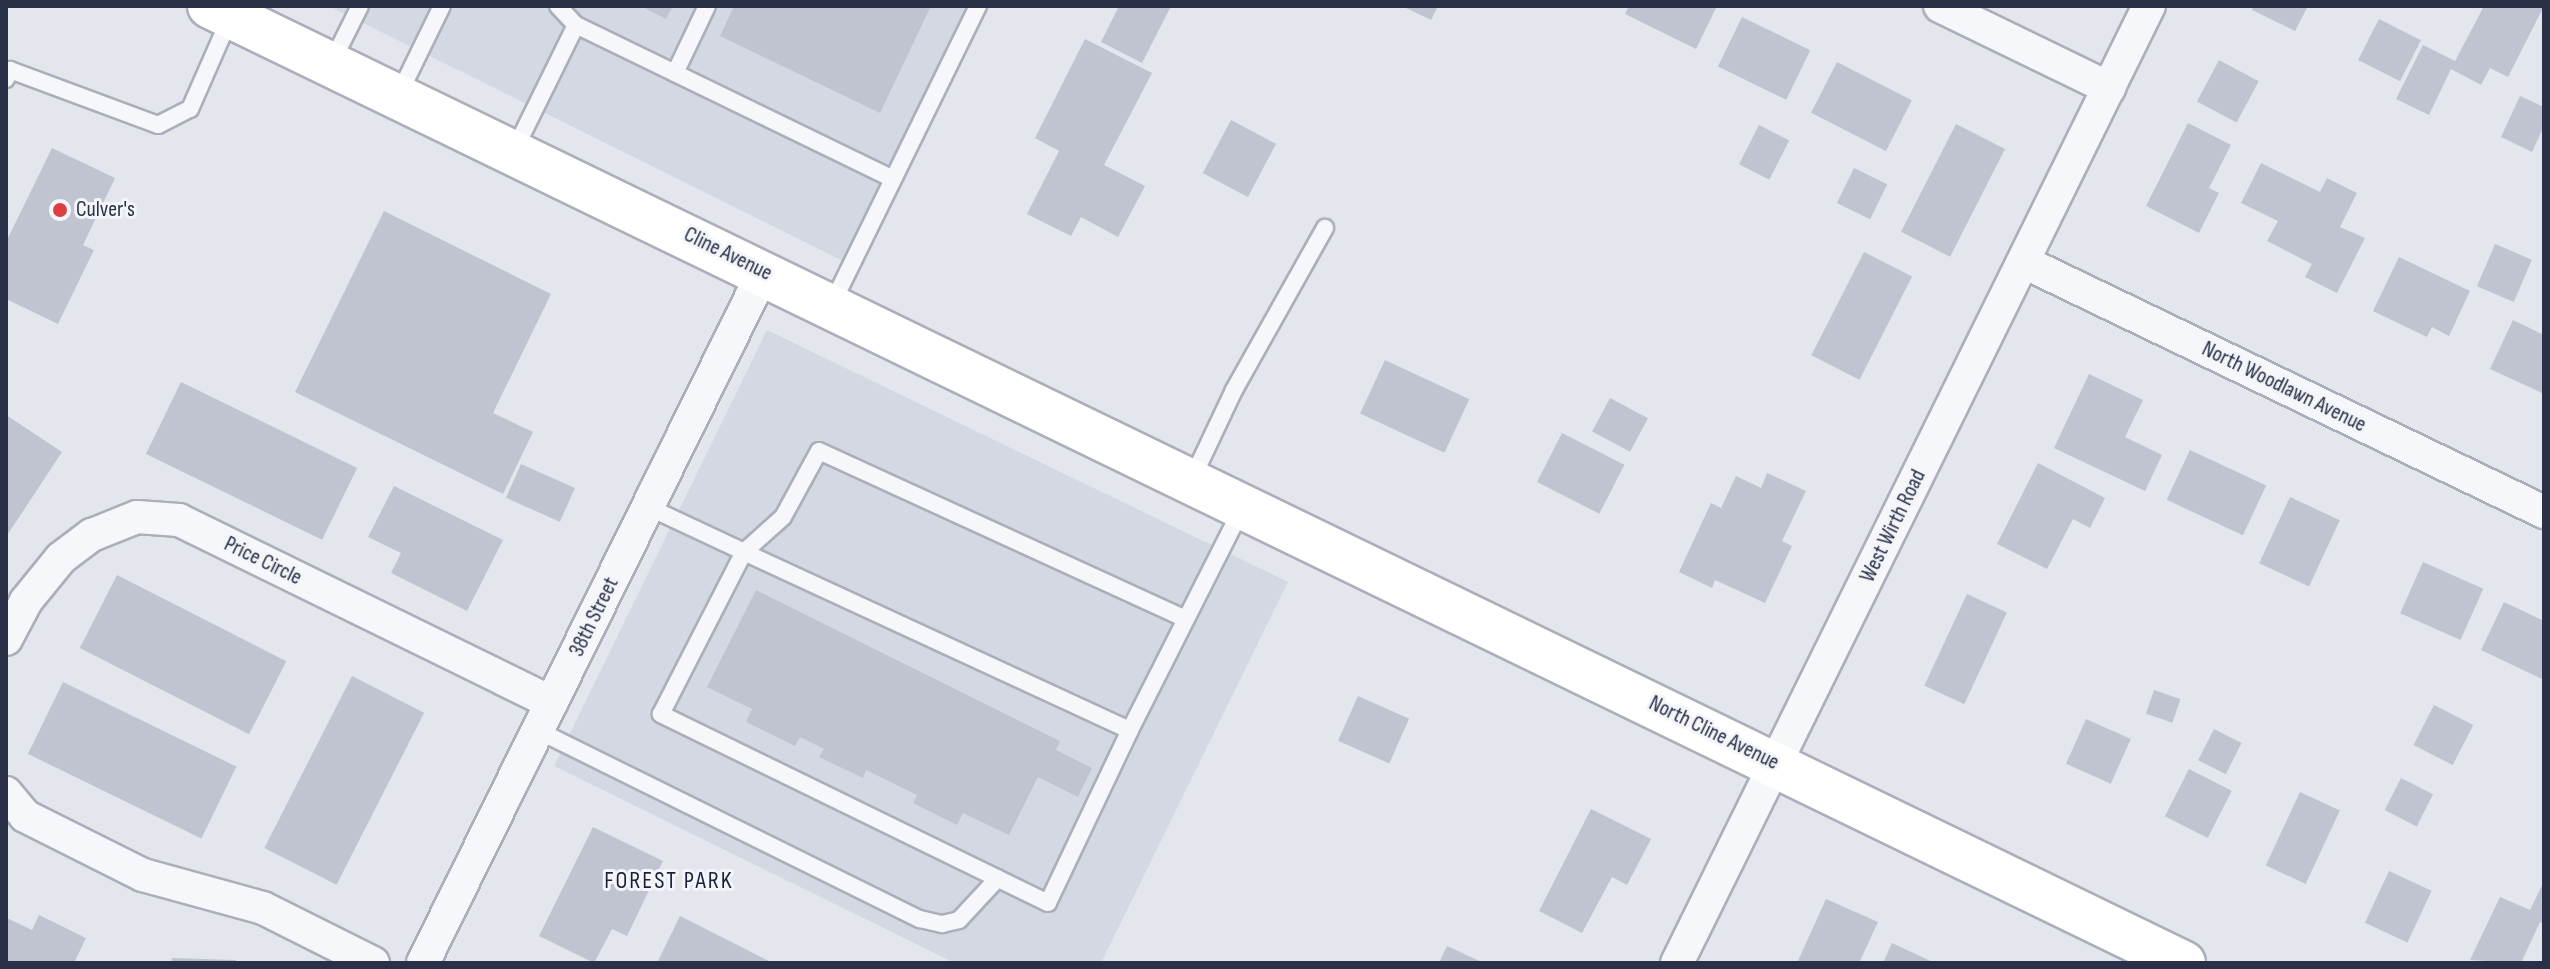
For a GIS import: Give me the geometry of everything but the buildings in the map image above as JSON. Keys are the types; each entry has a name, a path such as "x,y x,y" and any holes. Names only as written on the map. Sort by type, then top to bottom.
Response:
{"street":[{"path":"1940,6 2109,88"},
{"name":"West Wirth Road","path":"1677,963 2149,6"},
{"name":"Cline Avenue","path":"221,11 1244,505"},
{"name":"North Woodlawn Avenue","path":"2024,262 2544,512"},
{"name":"38th Street","path":"423,963 764,271"},
{"name":"North Cline Avenue","path":"1244,505 2183,963"},
{"name":"Price Circle","path":"6,639 43,580 92,535 137,517 179,520 546,717"},
{"path":"6,793 25,816 143,875 263,908 373,963"}],"lane":[{"path":"331,64 360,6"},
{"path":"398,96 442,6"},
{"path":"558,6 576,25 893,179"},
{"path":"675,73 707,6"},
{"path":"832,304 978,6"},
{"path":"7,73 158,125 190,109 221,11"},
{"path":"514,151 576,25"},
{"path":"1192,479 1234,390 1325,228"},
{"path":"1184,618 819,451 783,517 744,552 661,714 1048,903 1184,618 1244,505"},
{"path":"648,507 1130,730"},
{"path":"546,717 920,919 942,924 959,920 998,878"}],"shaded area":[{"path":"329,6 976,6 851,265"},
{"path":"767,330 1288,582 1101,963 955,963 554,766"}],"place":[{"name":"Culver's","path":"60,210"}],"district":[{"name":"FOREST PARK","path":"669,881"}]}
